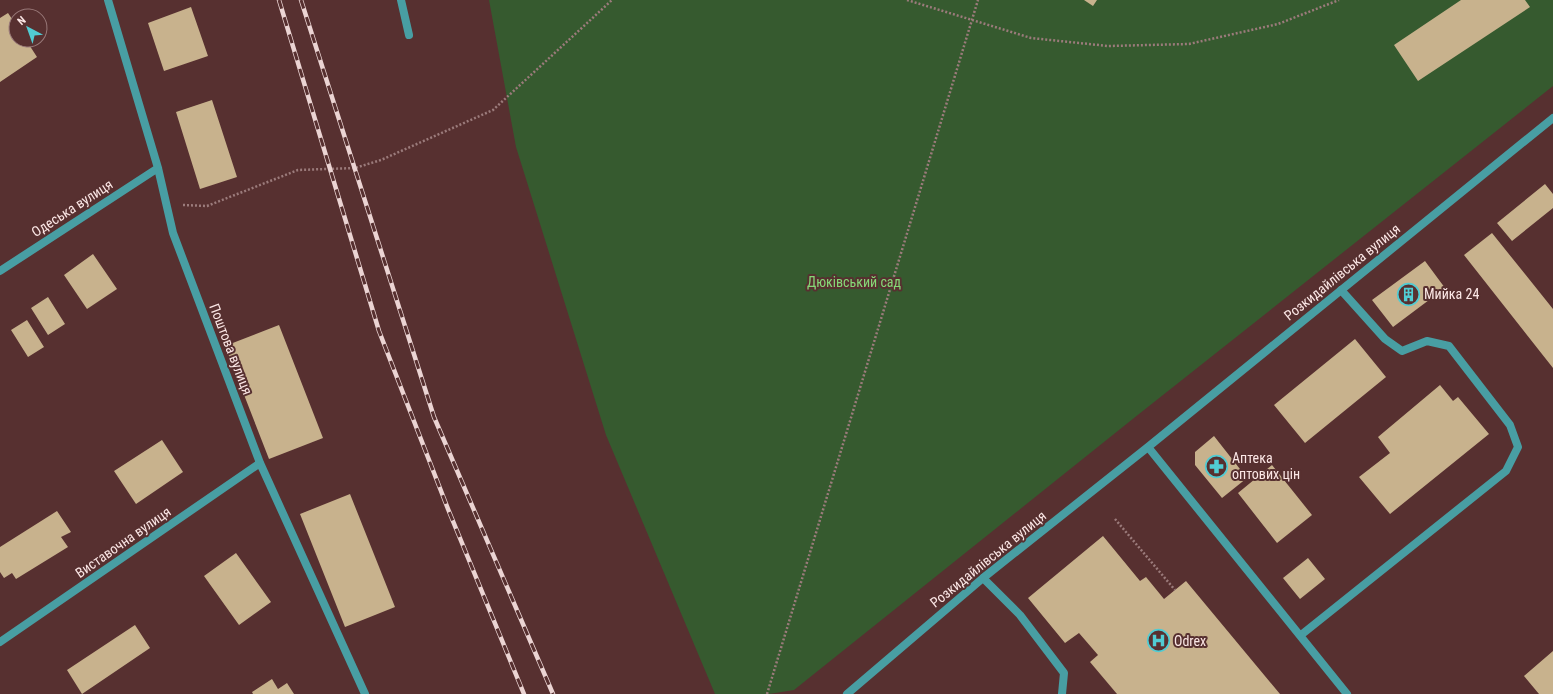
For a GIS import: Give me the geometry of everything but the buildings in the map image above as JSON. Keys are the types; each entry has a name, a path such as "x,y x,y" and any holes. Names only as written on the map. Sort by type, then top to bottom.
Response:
{"street":[{"name":"Поштова вулиця","path":"108,0 158,168 173,232 260,463 365,694"},
{"path":"401,0 409,35"},
{"name":"Розкидайлівська вулиця","path":"848,694 982,578 1148,447 1553,118"},
{"name":"Одеська вулиця","path":"0,271 158,168"},
{"path":"1301,635 1506,471 1518,447 1510,425 1449,346 1427,340 1402,351 1385,339 1341,290"},
{"path":"1148,447 1347,694"},
{"name":"Виставочна вулиця","path":"0,642 260,463"},
{"path":"982,578 1020,615 1064,673 1062,694"}],"path":[{"path":"181,205 207,206 298,170 355,168 381,160 493,110 612,0"},
{"path":"907,0 1031,38 1108,46 1189,44 1278,24 1339,0"},
{"path":"767,694 978,0"},
{"path":"1115,519 1175,590"}],"green space":[{"name":"Дюківський сад","path":"489,0 1553,0 1553,86 794,690 769,694 715,694 606,435 516,147"}],"railway":[{"path":"279,0 379,331 448,509 524,694"},
{"path":"301,0 434,417 553,694"}],"place":[{"name":"Мийка 24","path":"1409,294"},
{"name":"Аптека оптових цін","path":"1216,466"},
{"name":"Odrex","path":"1159,641"}]}
